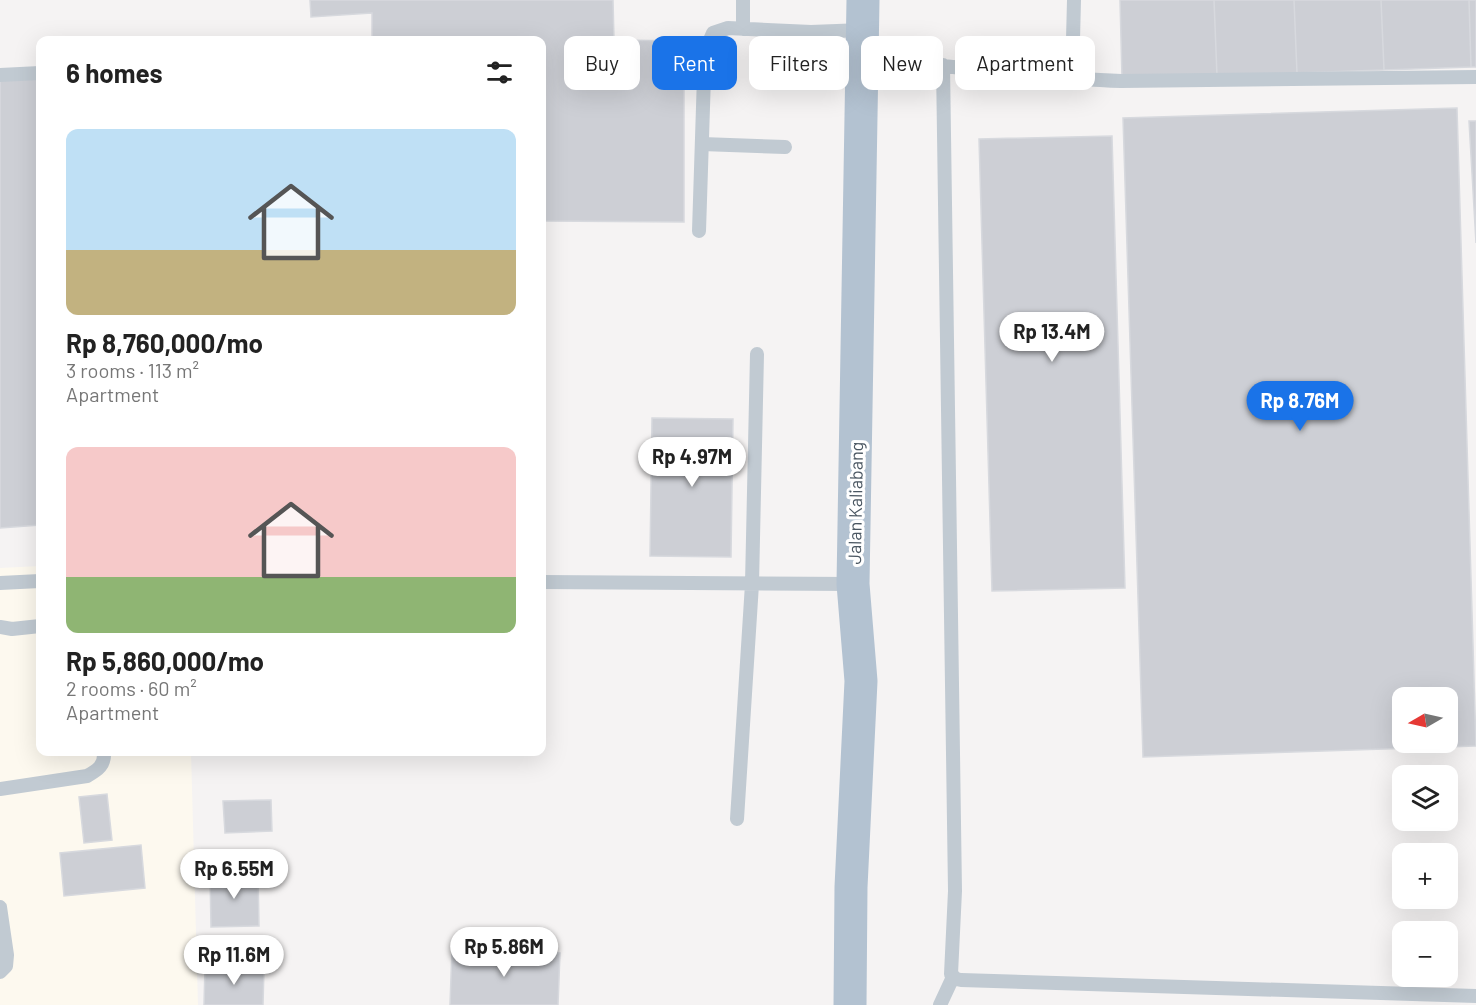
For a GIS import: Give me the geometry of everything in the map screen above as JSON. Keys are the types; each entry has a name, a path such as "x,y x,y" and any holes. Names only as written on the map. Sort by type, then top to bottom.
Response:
{"main road":[{"name":"Jalan Kaliabang","path":"850,1005 851,887 861,681 853,584 863,30"}],"lane":[{"path":"743,0 743,28"},
{"path":"1073,36 1074,0"},
{"path":"699,231 706,49 713,33 728,28 811,32 863,30"},
{"path":"955,66 943,65 955,891 950,970 953,976 956,979 973,980 1476,996"},
{"path":"0,75 36,73"},
{"path":"1095,80 1476,77"},
{"path":"702,144 785,147"},
{"path":"737,819 752,585 757,354"},
{"path":"0,583 36,581"},
{"path":"546,582 853,584"},
{"path":"0,627 12,629 36,626"},
{"path":"0,789 87,776 99,769 104,756"},
{"path":"0,907 7,955 6,966 0,972"},
{"path":"940,1005 953,976"}],"shaded area":[{"path":"36,566 36,756 191,756 198,1005 0,1005 0,568"}],"building":[{"path":"310,0 613,0 614,36 564,36 564,90 640,90 640,40 652,41 652,90 684,90 684,222 546,221 546,36 372,36 372,13 311,17"},
{"path":"1120,0 1214,0 1217,76 1122,79"},
{"path":"1214,0 1294,0 1297,73 1217,76"},
{"path":"1294,0 1381,0 1384,70 1297,73"},
{"path":"1381,0 1469,0 1471,67 1384,70"},
{"path":"1469,0 1476,0 1476,67 1471,67"},
{"path":"36,77 36,525 0,528 0,79"},
{"path":"1457,108 1476,746 1458,747 1458,687 1392,687 1392,749 1143,757 1123,118"},
{"path":"1469,121 1476,121 1476,243"},
{"path":"1112,136 1125,588 992,591 979,139"},
{"path":"652,418 733,419 731,557 650,556"},
{"path":"107,794 112,840 84,843 79,797"},
{"path":"271,800 272,831 225,833 223,801"},
{"path":"141,845 145,888 64,896 60,853"},
{"path":"258,873 259,926 211,927 210,874"},
{"path":"452,948 560,953 558,1005 450,1005"},
{"path":"205,966 264,968 263,1005 204,1005"}]}
